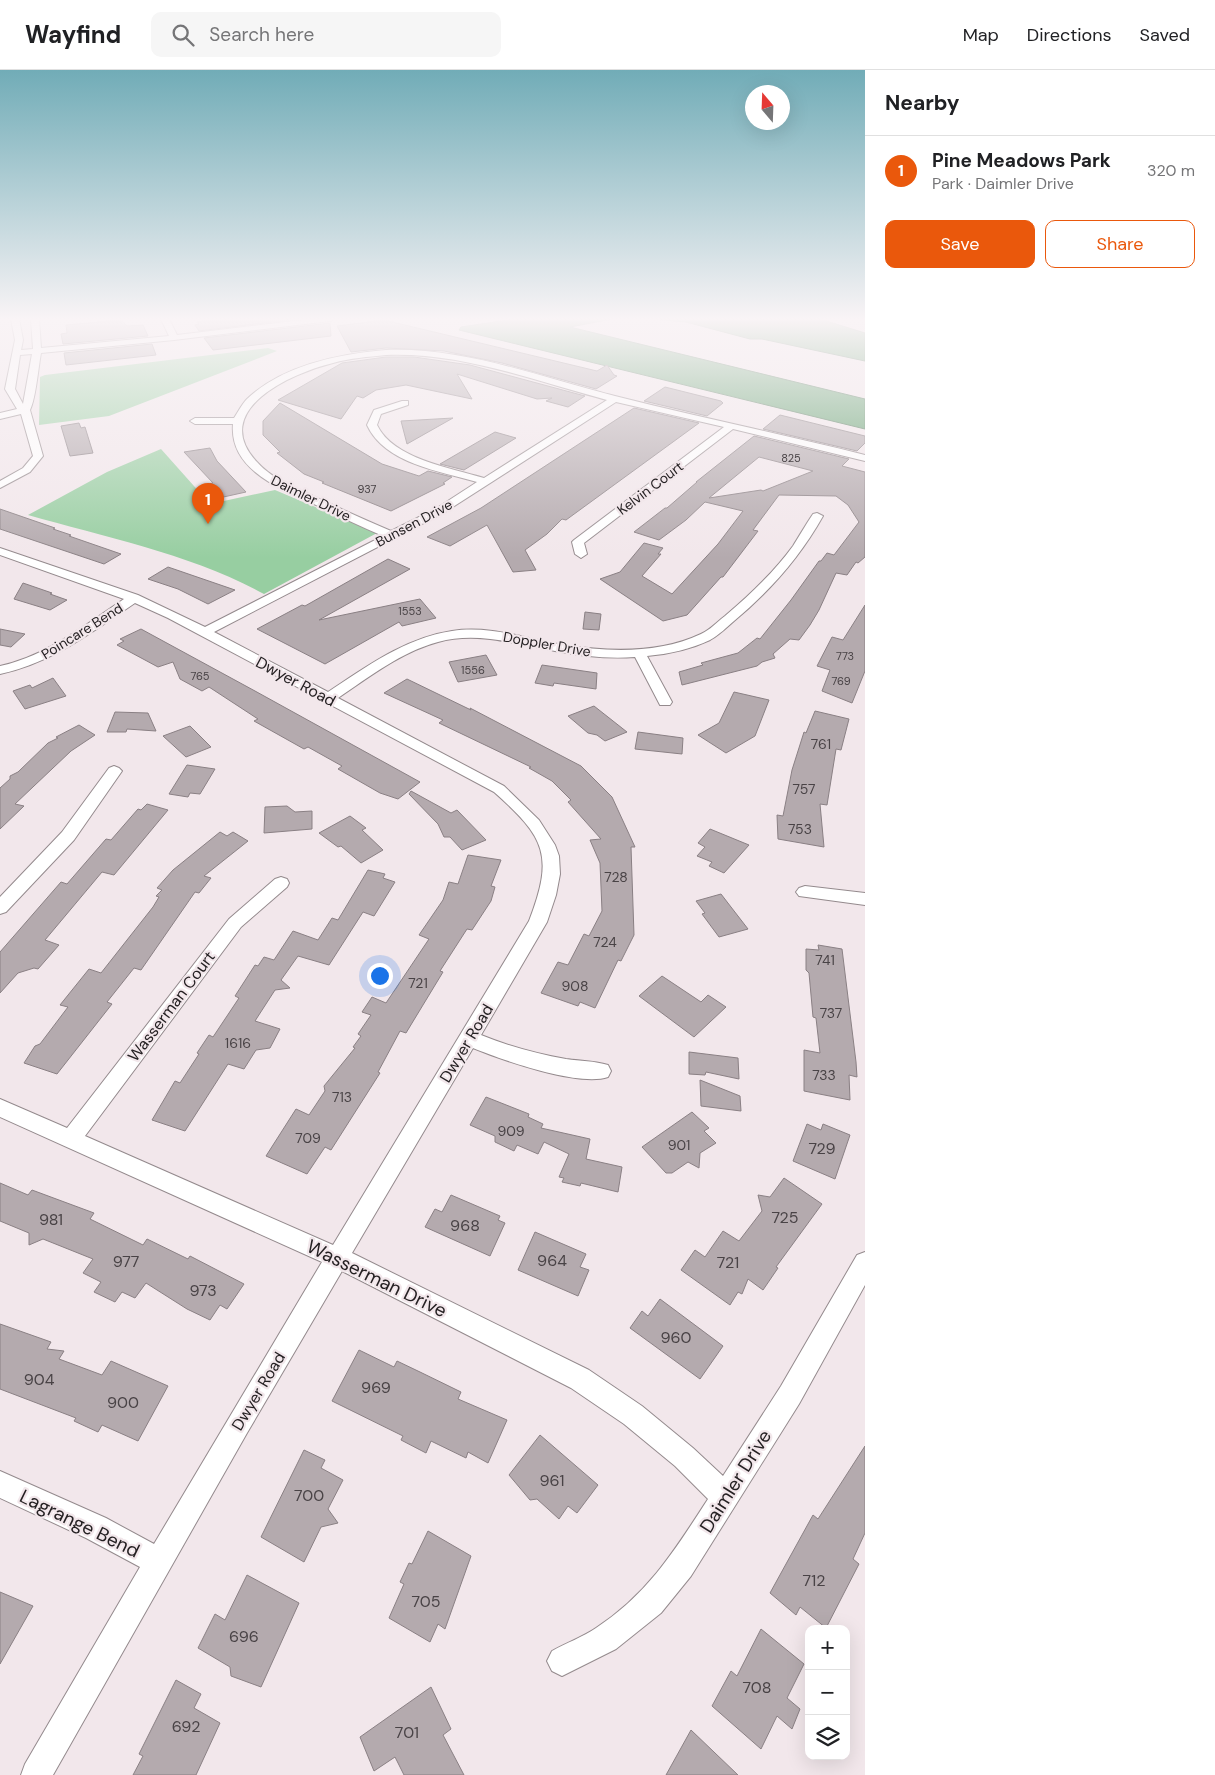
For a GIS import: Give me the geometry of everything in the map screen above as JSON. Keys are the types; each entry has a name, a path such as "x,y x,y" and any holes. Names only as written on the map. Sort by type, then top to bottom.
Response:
{"street":[{"path":"0,484 28,469 38,456 25,410 15,399"},
{"path":"0,416 25,410 29,399"},
{"path":"195,421 238,421 242,410 252,399"},
{"name":"Bunsen Drive","path":"205,632 441,510 614,399"},
{"path":"617,399 865,458"},
{"path":"405,403 378,412 372,425 377,438 385,446 402,455 487,482"},
{"name":"Daimler Drive","path":"238,421 238,439 241,447 253,463 269,478 295,493 391,536"},
{"name":"Kelvin Court","path":"581,554 578,542 731,426"},
{"name":"Doppler Drive","path":"328,698 401,652 418,644 452,635 490,634 508,636 552,647 589,652 639,652 685,644 707,636 737,612 776,574 795,552 817,516"},
{"name":"Dwyer Road","path":"0,551 134,598 205,632 499,790 520,808 535,826 546,845 552,866 546,897 538,922 238,1424 36,1775"},
{"name":"Poincare Bend","path":"0,670 32,661 51,652 134,598"},
{"path":"639,652 665,702"},
{"path":"0,908 68,836 114,771"},
{"name":"Wasserman Court","path":"71,1139 235,923 256,902 281,883"},
{"path":"805,892 865,899"},
{"path":"469,1038 503,1052 539,1063 600,1071"},
{"name":"Wasserman Drive","path":"0,1108 338,1258 580,1379 633,1415 684,1457 725,1497"},
{"name":"Daimler Drive","path":"562,1661 606,1639 651,1603 681,1566 790,1395 865,1263"},
{"name":"Lagrange Bend","path":"0,1484 96,1528 159,1562"}],"shaded area":[{"path":"40,399 154,399 109,416 39,425"},
{"path":"740,399 863,399 865,399 865,429"},
{"path":"161,449 210,504 275,490 377,533 264,594 237,580 179,558 118,539 28,515 107,472"}],"building":[{"path":"280,399 355,399 341,419 278,400"},
{"path":"551,399 581,399 568,407 546,401"},
{"path":"648,399 711,399 723,403 707,416 644,401"},
{"path":"280,403 382,464 419,476 428,471 452,477 443,483 445,484 391,511 322,483 324,482 304,474 277,453 280,452 263,435 263,421"},
{"path":"634,408 699,423 566,520 562,519 547,534 525,550 536,570 513,572 487,525 450,546 427,537 481,508"},
{"path":"780,415 865,436 865,443 857,451 763,429"},
{"path":"453,418 407,444 401,421"},
{"path":"79,423 81,428 85,427 93,453 70,456 61,426"},
{"path":"495,432 516,438 464,470 440,464"},
{"path":"754,436 849,459 842,466 865,472 865,557 858,563 856,562 847,575 836,573 810,625 799,640 790,639 773,654 775,658 762,662 757,666 682,685 679,672 703,665 701,663 738,653 757,638 760,639 819,561 827,553 834,555 859,522 848,505 836,496 779,495 753,530 758,531 723,577 687,615 663,621 600,579 620,572 644,543 663,548 658,554 661,554 642,576 672,594 718,544 743,511 705,502 686,520 659,540 634,532 667,508 696,482","holes":["759,457 813,471 763,491 709,498"]},
{"path":"210,448 217,461 246,492 219,498 208,484 213,483 184,452"},
{"path":"0,509 121,554 104,564 0,529"},
{"path":"388,559 410,569 319,620 420,599 436,618 402,626 399,622 325,664 257,629 302,605 305,606"},
{"path":"168,567 235,590 208,604 178,589 148,579"},
{"path":"23,583 67,600 50,610 14,599"},
{"path":"865,605 865,671 852,703 822,691 830,670 817,666 832,637 843,640"},
{"path":"585,612 601,614 599,630 583,629"},
{"path":"0,629 25,634 11,647 0,645"},
{"path":"141,629 420,782 398,799 380,793 338,769 342,766 308,747 304,749 254,721 258,719 209,687 202,691 180,679 173,662 158,667 117,645 124,641 120,639"},
{"path":"486,655 497,675 458,682 449,662"},
{"path":"542,665 597,673 596,689 554,683 553,686 535,683"},
{"path":"53,678 66,696 25,709 13,691 30,685 32,688"},
{"path":"407,679 471,710 470,708 581,766 612,797 635,847 631,847 634,935 621,961 618,960 595,1008 580,1002 578,1006 541,993 558,962 568,965 584,934 589,936 602,911 600,863 590,840 601,839 568,802 571,800 552,781 529,768 531,767 439,723 443,720 384,693"},
{"path":"734,692 769,700 755,736 726,753 698,735 719,723"},
{"path":"594,706 627,732 605,741 597,735 588,733 568,716"},
{"path":"815,711 849,719 841,750 836,749 827,805 820,804 824,847 778,839 777,815 783,816 792,770 804,732 806,733"},
{"path":"115,712 148,713 156,731 127,729 126,732 107,732"},
{"path":"79,725 95,735 71,751 15,804 24,806 0,829 0,788 10,779 10,776 18,772 48,743"},
{"path":"190,726 211,747 186,757 163,736"},
{"path":"638,732 683,738 682,754 635,749"},
{"path":"187,765 215,769 200,794 190,793 188,797 169,794"},
{"path":"411,791 451,813 457,810 486,840 462,850 450,837 444,837 438,824 409,794"},
{"path":"147,804 168,810 114,875 102,872 45,940 59,945 38,969 34,968 18,973 0,993 0,952 61,882 67,884 106,839 111,840 138,809 141,810"},
{"path":"287,806 295,812 312,811 312,829 264,833 265,807"},
{"path":"350,816 366,828 362,830 383,850 361,863 341,846 338,847 319,833"},
{"path":"710,829 749,845 724,873 709,866 712,862 697,856 705,847 698,843"},
{"path":"220,832 227,836 233,832 248,841 204,876 211,878 199,893 195,892 141,970 134,968 107,1002 112,1004 57,1074 24,1063 35,1046 40,1044 68,1007 60,1005 89,969 101,973 153,907 159,897 156,896 162,890 157,888 173,870"},
{"path":"468,855 501,860 491,886 495,887 491,901 472,930 467,929 440,971 443,972 406,1033 400,1031 378,1072 380,1073 331,1150 325,1147 307,1174 266,1156 296,1109 309,1115 325,1091 324,1086 355,1048 353,1047 361,1036 358,1034 371,1015 362,1012 372,997 386,1003 429,939 419,935 443,900 449,882 458,884"},
{"path":"368,870 385,874 383,878 395,882 374,916 363,912 329,965 298,956 281,980 290,988 275,990 255,1021 280,1029 270,1048 256,1050 244,1069 228,1064 185,1131 152,1120 175,1081 180,1083 209,1035 213,1037 239,998 235,996 255,965 258,966 264,957 274,960 293,931 318,940 332,918 338,920"},
{"path":"721,894 748,929 719,937 702,914 705,913 696,901"},
{"path":"818,945 842,949 857,1077 849,1075 850,1100 804,1091 804,1050 820,1053 816,1018 813,1017 809,973 806,970 806,949 819,950"},
{"path":"662,976 701,1002 708,995 726,1007 694,1037 639,996"},
{"path":"689,1052 738,1058 739,1079 706,1072 705,1075 689,1074"},
{"path":"700,1080 740,1096 741,1111 701,1106"},
{"path":"486,1097 529,1114 528,1117 543,1124 541,1128 590,1139 586,1159 622,1167 618,1192 581,1183 580,1186 562,1182 564,1178 559,1177 569,1154 544,1142 538,1154 517,1145 514,1151 495,1142 495,1136 470,1125"},
{"path":"692,1112 709,1128 704,1131 716,1143 700,1153 699,1168 688,1162 672,1173 666,1173 642,1147"},
{"path":"807,1124 821,1130 823,1124 850,1135 835,1179 793,1161"},
{"path":"784,1178 822,1204 776,1267 778,1268 763,1290 748,1279 742,1294 738,1292 730,1305 681,1270 695,1250 705,1257 723,1231 739,1241 762,1211 758,1195 770,1197"},
{"path":"0,1183 28,1195 32,1190 94,1213 90,1219 143,1245 147,1239 188,1259 190,1256 244,1284 227,1309 220,1305 210,1320 187,1309 146,1283 135,1298 122,1292 115,1302 94,1292 101,1282 83,1273 93,1259 43,1239 29,1245 29,1233 0,1221"},
{"path":"451,1195 500,1216 498,1220 505,1223 490,1256 425,1227 435,1209 442,1212"},
{"path":"535,1232 586,1254 580,1267 589,1270 578,1296 518,1270"},
{"path":"660,1299 723,1346 700,1379 630,1328 642,1311 648,1316"},
{"path":"0,1324 51,1342 47,1349 64,1351 59,1359 102,1375 111,1361 168,1386 138,1441 102,1425 98,1432 74,1421 76,1418 0,1389"},
{"path":"359,1350 394,1367 397,1361 461,1392 458,1399 507,1420 488,1463 468,1452 466,1458 431,1441 426,1453 401,1440 403,1436 332,1401"},
{"path":"540,1435 598,1485 577,1513 568,1506 559,1519 537,1499 530,1500 509,1475"},
{"path":"865,1446 865,1533 853,1559 859,1564 828,1625 822,1625 800,1607 796,1615 770,1593 813,1515 818,1519"},
{"path":"304,1450 325,1460 321,1468 343,1480 328,1509 338,1523 321,1527 304,1562 261,1537"},
{"path":"428,1531 471,1556 445,1629 438,1624 430,1642 389,1618 404,1584 400,1582 409,1563 412,1564"},
{"path":"247,1575 299,1603 261,1687 231,1676 230,1667 198,1648 215,1614 225,1620"},
{"path":"0,1592 33,1606 0,1664"},
{"path":"761,1629 804,1664 787,1698 800,1709 792,1729 777,1716 761,1749 712,1706 731,1671 737,1676"},
{"path":"176,1680 201,1694 194,1708 220,1723 196,1775 133,1775 143,1756 139,1754"},
{"path":"431,1687 451,1729 443,1735 464,1775 404,1775 395,1757 374,1771 360,1737"},
{"path":"691,1730 738,1775 666,1775"}],"place":[{"name":"Pine Meadows Park","path":"208,524"}]}
